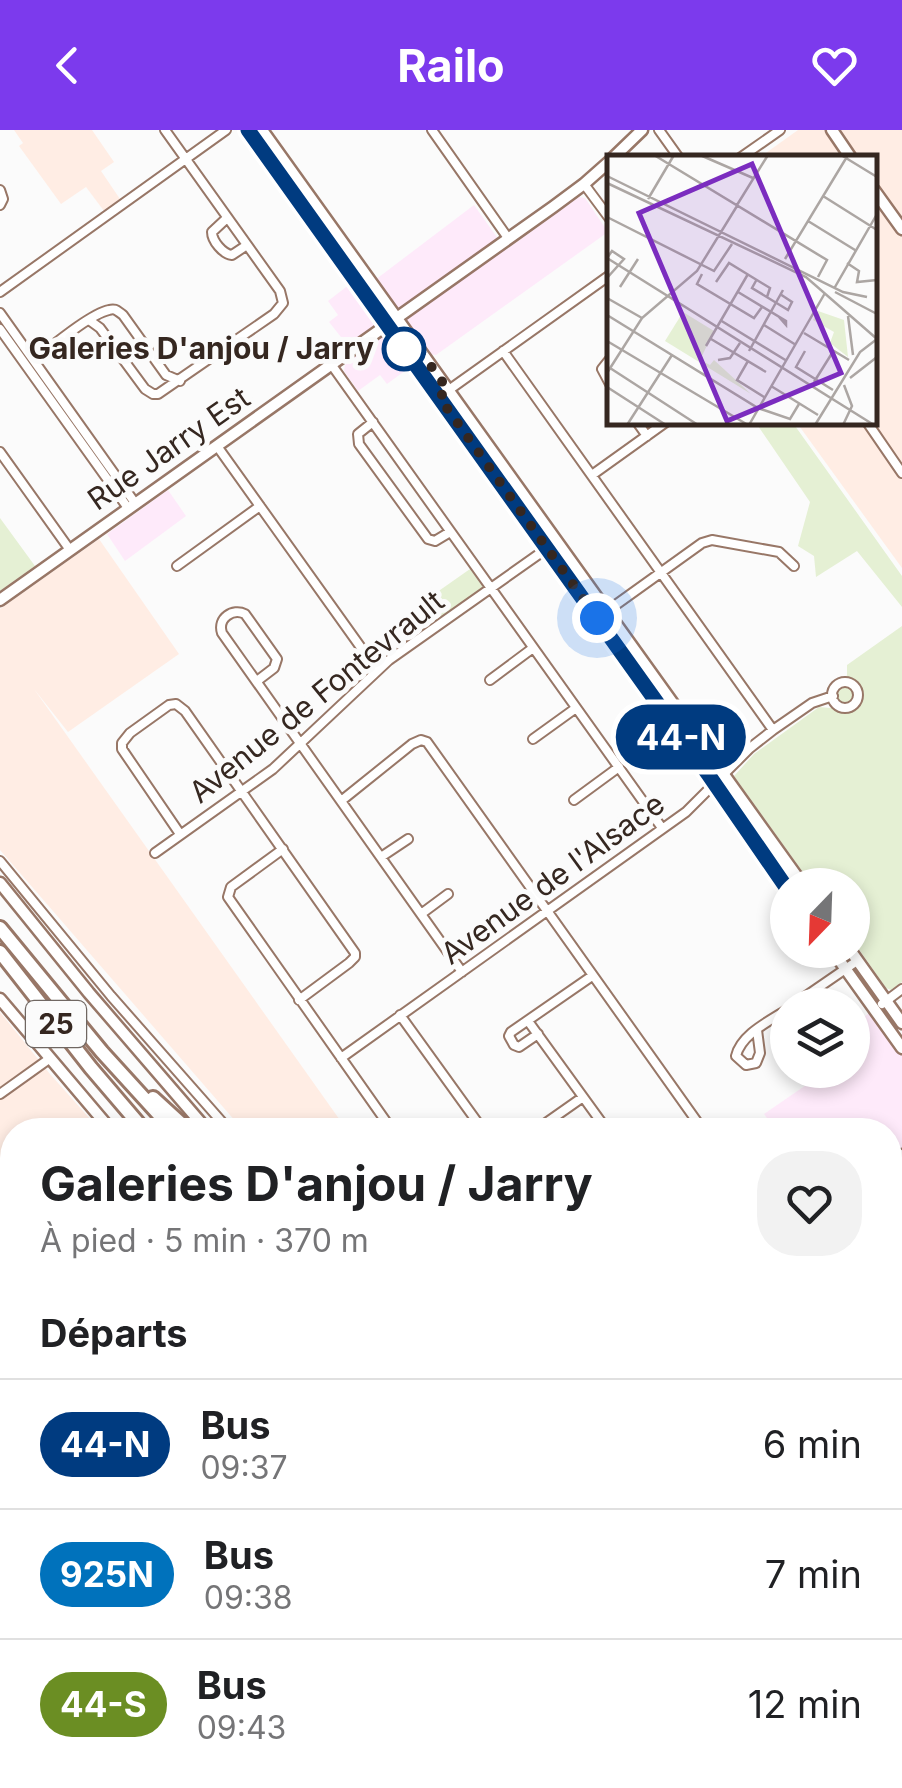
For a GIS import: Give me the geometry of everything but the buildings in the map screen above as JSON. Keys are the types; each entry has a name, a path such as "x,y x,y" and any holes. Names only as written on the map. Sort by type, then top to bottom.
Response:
{"highway":[{"name":"25","path":"0,928 162,1118"},
{"name":"25","path":"0,952 133,1118"},
{"path":"112,1064 174,1118"},
{"path":"113,1095 128,1118"}],"street":[{"path":"89,320 100,328 148,392 154,394 162,393 274,314 282,303 280,291 165,130"},
{"path":"0,292 226,130"},
{"path":"248,130 392,321"},
{"path":"262,130 443,394 718,780 773,868"},
{"path":"432,130 508,238"},
{"name":"Rue Jarry Est","path":"615,155 642,130"},
{"path":"659,130 677,155"},
{"path":"744,155 780,130"},
{"path":"832,130 850,155"},
{"name":"Rue Jarry Est","path":"0,600 584,184 607,163"},
{"path":"584,184 607,215"},
{"path":"0,190 0,205"},
{"path":"877,194 902,229"},
{"path":"227,218 212,232 224,253 232,255 247,246"},
{"path":"443,394 607,277"},
{"path":"30,362 89,320 110,310 120,312 162,371 180,380"},
{"path":"0,312 30,362 132,506"},
{"path":"0,329 30,362"},
{"path":"503,351 773,730"},
{"path":"331,364 662,828"},
{"path":"373,422 358,434 360,444 428,539 435,541 450,532"},
{"path":"639,425 647,436"},
{"path":"592,475 662,425"},
{"path":"869,425 902,472"},
{"path":"218,446 377,670"},
{"path":"0,452 70,550"},
{"path":"177,566 260,506"},
{"path":"602,615 702,543 712,540 778,552 794,566"},
{"name":"Avenue de Fontevrault","path":"155,853 263,776 377,670 551,546"},
{"path":"257,681 274,668 277,659 245,614 233,613 222,622 220,630 462,972"},
{"path":"490,680 533,648"},
{"name":"Avenue de l'Alsace","path":"340,1058 686,812 773,730 812,703 833,696"},
{"path":"180,834 122,749 125,738 172,704 181,706 355,952 350,964 299,1000"},
{"path":"533,739 576,708"},
{"path":"341,801 412,744 427,742 693,1118"},
{"path":"574,800 619,768"},
{"path":"718,780 791,868"},
{"path":"381,857 408,839"},
{"path":"283,849 235,883 228,897 383,1118"},
{"path":"0,862 218,1118"},
{"path":"0,883 197,1118"},
{"path":"421,914 448,894"},
{"path":"863,968 902,1023"},
{"path":"818,988 845,969 902,1048"},
{"path":"538,1034 520,1046 514,1045 509,1036 592,976"},
{"path":"874,1010 902,989"},
{"path":"0,999 101,1118"},
{"path":"400,1015 474,1118"},
{"path":"528,1021 599,1118"},
{"path":"757,1030 770,1021"},
{"path":"0,1094 49,1058"},
{"path":"553,1118 583,1096"}],"shaded area":[{"path":"14,130 92,130 114,162 101,171 120,199 104,211 86,187 61,204 19,146 23,143"},
{"path":"798,130 902,130 902,568 798,425 877,425 877,155 763,155"},
{"path":"579,197 585,198 607,231 436,355 428,354 387,384 380,375 358,391 344,371 356,356 329,322 338,315 328,301 350,284 375,280 474,205 506,250"},
{"path":"168,490 186,516 125,561 107,534"},
{"path":"99,539 179,654 68,732 34,689 338,1118 233,1118 0,850 0,609"},
{"path":"874,1009 902,1048 902,1118 767,1118 764,1114 802,1088 870,1088 870,1012"},
{"path":"0,1012 89,1118 0,1118"}],"green space":[{"path":"757,425 794,425 902,576 902,607 857,551 816,577 814,556 798,546 810,502"},
{"path":"0,518 35,566 0,591"},
{"path":"470,569 485,590 429,633 415,620 413,609"},
{"path":"902,626 902,982 891,990 870,965 870,868 800,868 734,776 754,754 819,707 831,708 847,675 847,665"}],"bus line":[{"name":"44-N","path":"248,130 773,868"}],"place":[{"name":"Galeries D'anjou / Jarry","path":"404,349"}],"route":[{"path":"404,349 409,335 448,390 439,397 597,618"}]}
